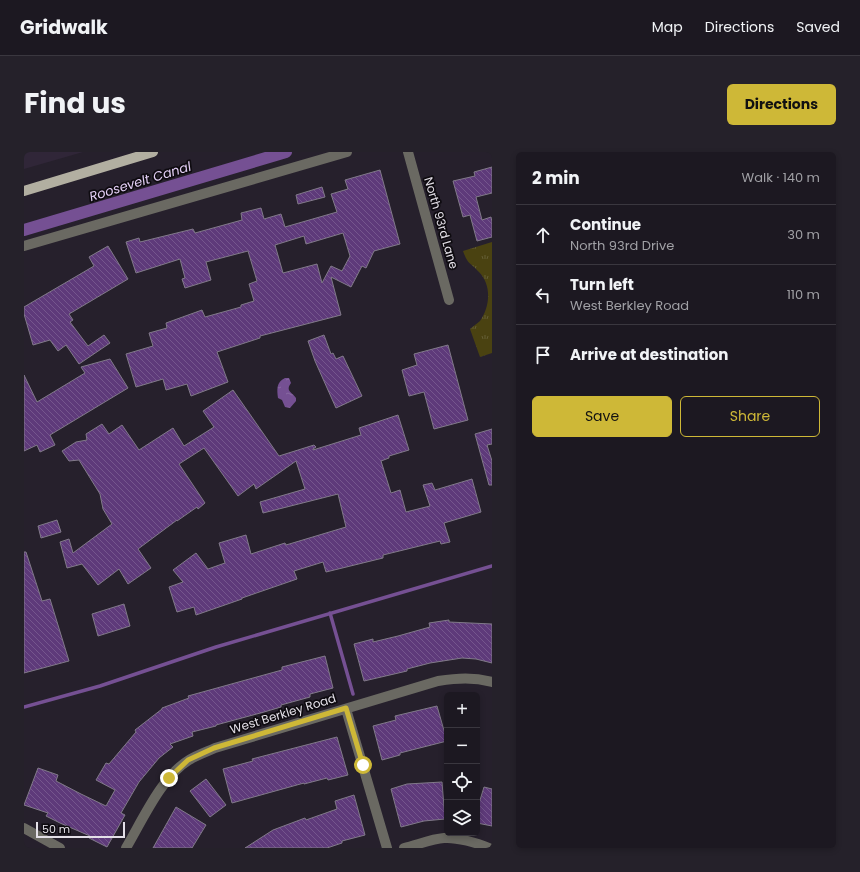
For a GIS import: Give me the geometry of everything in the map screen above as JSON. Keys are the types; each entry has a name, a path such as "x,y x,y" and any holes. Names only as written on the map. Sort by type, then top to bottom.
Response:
{"main road":[{"path":"24,190 154,152"}],"street":[{"path":"24,246 347,152"},
{"name":"North 93rd Lane","path":"408,152 449,300"},
{"name":"West Berkley Road","path":"126,848 156,795 169,778 188,760 214,748 438,681 460,678 480,679 492,682"},
{"path":"346,708 387,848"},
{"path":"24,828 60,848"},
{"path":"404,848 444,838 465,841 489,848"}],"shaded area":[{"path":"24,152 83,152 24,169"}],"green space":[{"path":"492,242 492,353 480,357 470,329 480,321 486,309 488,303 488,290 483,277 468,261 463,251"}],"water":[{"path":"285,378 289,378 291,383 289,390 296,398 296,401 290,408 285,407 282,400 278,398 277,389 280,382"}],"building":[{"path":"492,167 492,193 476,197 482,220 491,217 492,237 477,241 470,215 463,217 453,181 475,176 474,172"},
{"path":"380,170 400,244 374,251 366,268 362,266 351,287 331,277 341,315 260,336 260,338 217,352 228,382 191,396 187,384 166,390 163,379 136,387 126,354 153,346 149,333 167,328 166,323 202,310 205,317 241,307 241,305 254,301 249,284 257,281 248,251 206,262 211,280 185,288 182,279 185,278 180,259 136,273 126,242 139,238 140,242 193,229 195,233 242,220 241,213 261,208 264,219 281,214 285,227 337,212 331,194 348,189 345,180","holes":["343,233 350,256 342,271 331,266 322,283 317,264 283,273 275,245 304,236 306,244"]},
{"path":"322,187 325,197 298,204 296,195"},
{"path":"108,246 128,279 69,314 73,320 70,322 88,346 104,335 110,343 79,364 66,345 58,351 50,340 33,345 24,314 24,307 94,266 89,257"},
{"path":"324,335 331,354 333,353 336,359 343,356 362,396 336,408 315,361 308,341"},
{"path":"448,345 468,420 434,429 424,392 409,396 402,370 417,365 414,354"},
{"path":"110,359 128,388 50,435 55,445 40,452 37,445 24,451 24,375 37,402 85,373 81,367"},
{"path":"233,390 279,456 314,445 316,447 313,450 361,435 359,428 398,415 409,450 389,456 389,458 381,461 391,493 400,490 406,512 430,506 423,485 432,483 435,490 472,479 481,512 444,523 450,542 441,544 440,541 383,555 383,558 326,572 323,562 294,571 297,579 196,615 194,607 177,612 169,587 183,582 173,570 196,553 208,569 225,563 219,543 246,535 251,554 285,543 286,545 346,527 338,494 263,513 260,502 305,489 296,461 256,489 254,484 238,496 204,448 179,464 205,503 198,509 197,507 177,520 138,549 151,568 128,584 119,569 98,585 82,564 67,568 60,542 69,539 73,553 112,524 103,509 100,494 79,460 69,461 62,451 76,442 87,440 86,434 102,424 109,434 122,425 139,450 173,428 184,446 214,427 203,411"},
{"path":"492,429 492,444 487,445 492,461 492,485 489,485 475,434"},
{"path":"57,520 61,532 41,538 38,526"},
{"path":"24,552 26,552 42,601 50,599 69,661 24,673"},
{"path":"124,604 130,626 98,636 92,614"},
{"path":"449,620 449,622 492,624 492,663 476,659 462,658 430,663 407,669 407,671 364,681 354,644 373,639 373,642 398,636 430,627 429,623"},
{"path":"325,656 333,688 310,694 310,697 281,705 281,707 192,732 193,736 170,744 173,747 159,758 139,782 121,813 125,815 107,847 89,838 90,836 46,816 48,813 24,805 38,768 58,775 56,781 106,806 115,790 96,780 106,763 109,764 136,732 135,730 162,708 189,698 188,696 282,670 282,667"},
{"path":"437,706 444,730 444,742 400,753 400,755 382,760 373,726 396,720 395,716"},
{"path":"337,737 348,775 328,780 327,778 304,783 232,803 223,769 253,761 252,759"},
{"path":"206,779 226,805 210,817 190,791"},
{"path":"442,782 444,819 424,821 401,827 391,789 407,784"},
{"path":"484,787 492,789 492,826 480,824 480,800"},
{"path":"354,795 365,835 342,841 342,843 327,848 245,848 273,830 305,818 306,820 337,809 335,801"},
{"path":"176,807 206,825 192,848 153,848"}],"waterway":[{"name":"Roosevelt Canal","path":"24,230 286,152"},
{"path":"24,707 100,686 216,647 492,566"},
{"path":"330,613 353,694"}],"route":[{"path":"169,778 188,760 214,748 346,708 363,765"}]}
